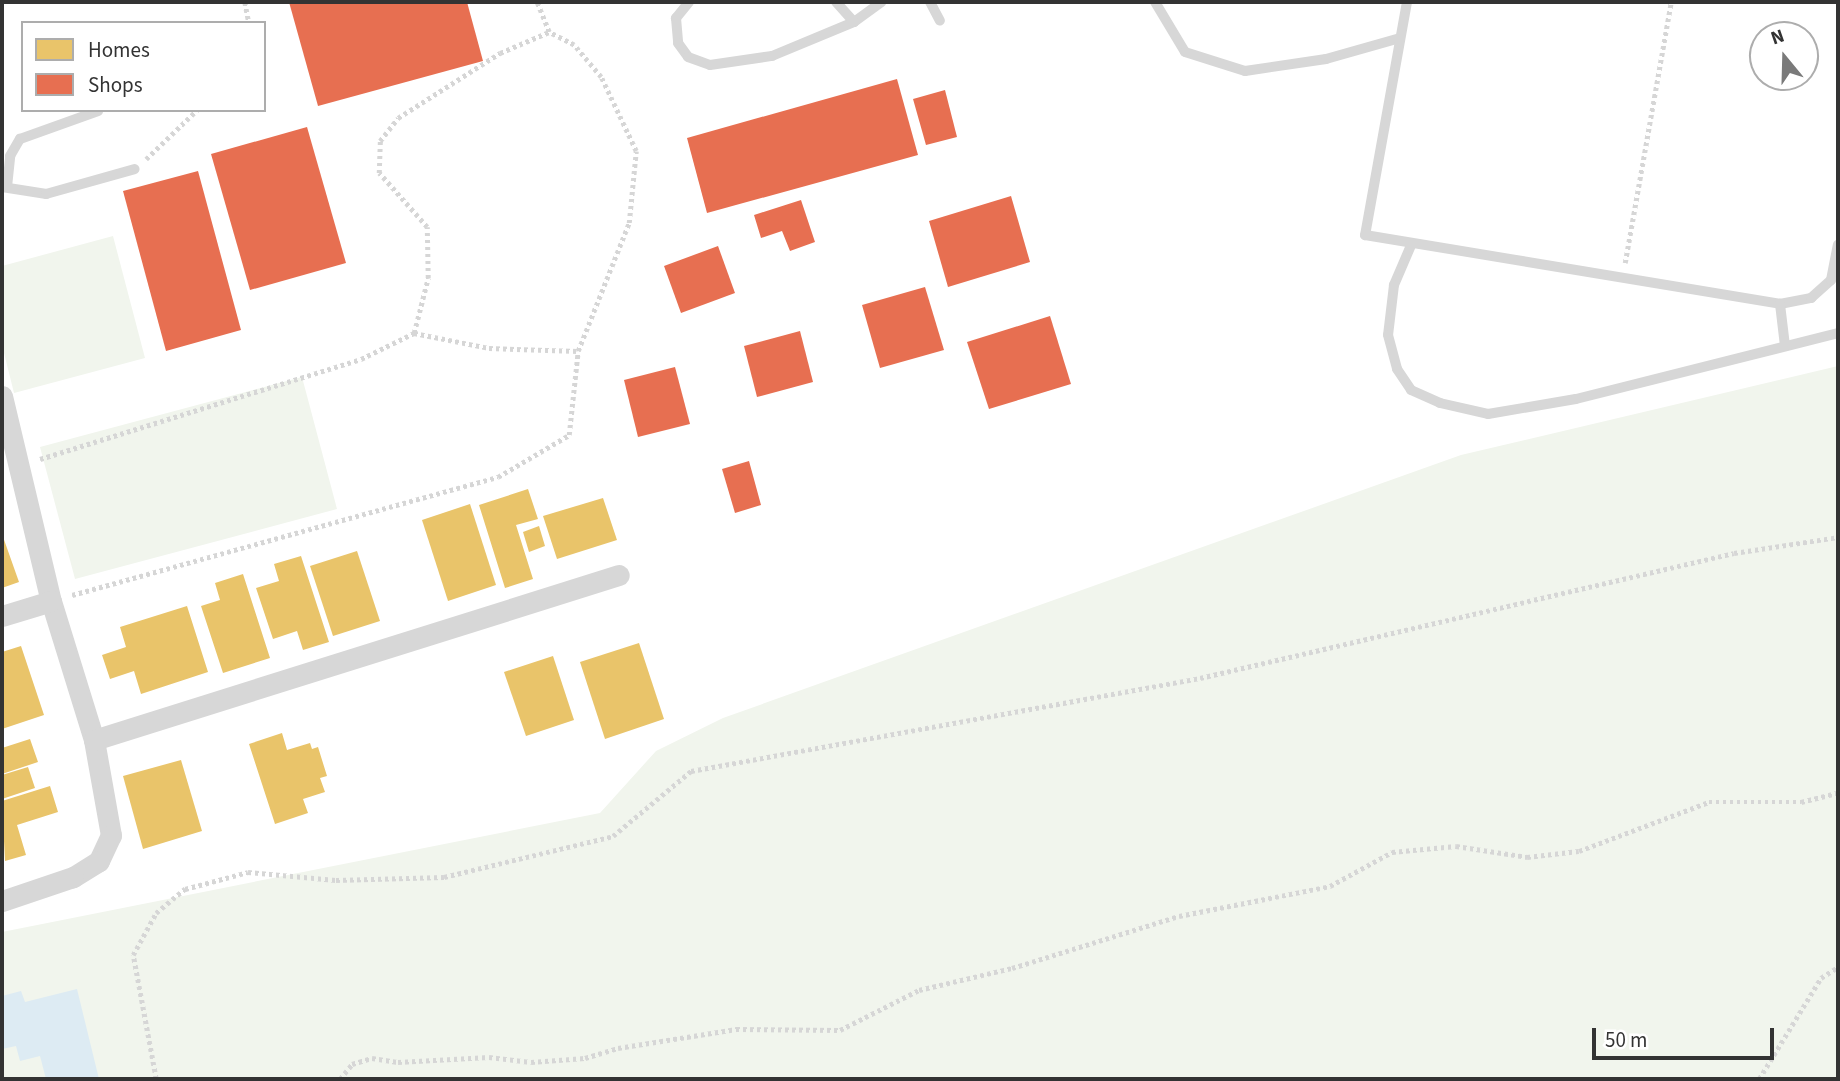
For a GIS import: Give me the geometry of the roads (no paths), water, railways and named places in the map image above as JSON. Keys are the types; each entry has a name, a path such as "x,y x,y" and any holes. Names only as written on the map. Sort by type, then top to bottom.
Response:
{"street":[{"path":"2,396 51,601 94,740 111,835 99,861 73,877 2,901"},
{"path":"94,740 619,575"},
{"path":"2,615 51,601"}],"lane":[{"path":"689,2 676,18 678,43 688,57 710,65 772,56 854,22 882,2"},
{"path":"836,2 854,22"},
{"path":"930,2 940,21"},
{"path":"1155,2 1185,52 1245,71 1326,59 1400,38"},
{"path":"1407,2 1365,235 1622,280 1780,304 1811,298 1831,280 1838,245"},
{"path":"94,112 20,139 10,156 5,187 46,194 135,169"},
{"path":"1412,243 1394,285 1388,335 1397,369 1411,390 1440,403 1488,414 1576,399 1838,333"},
{"path":"1780,304 1784,346"}]}
